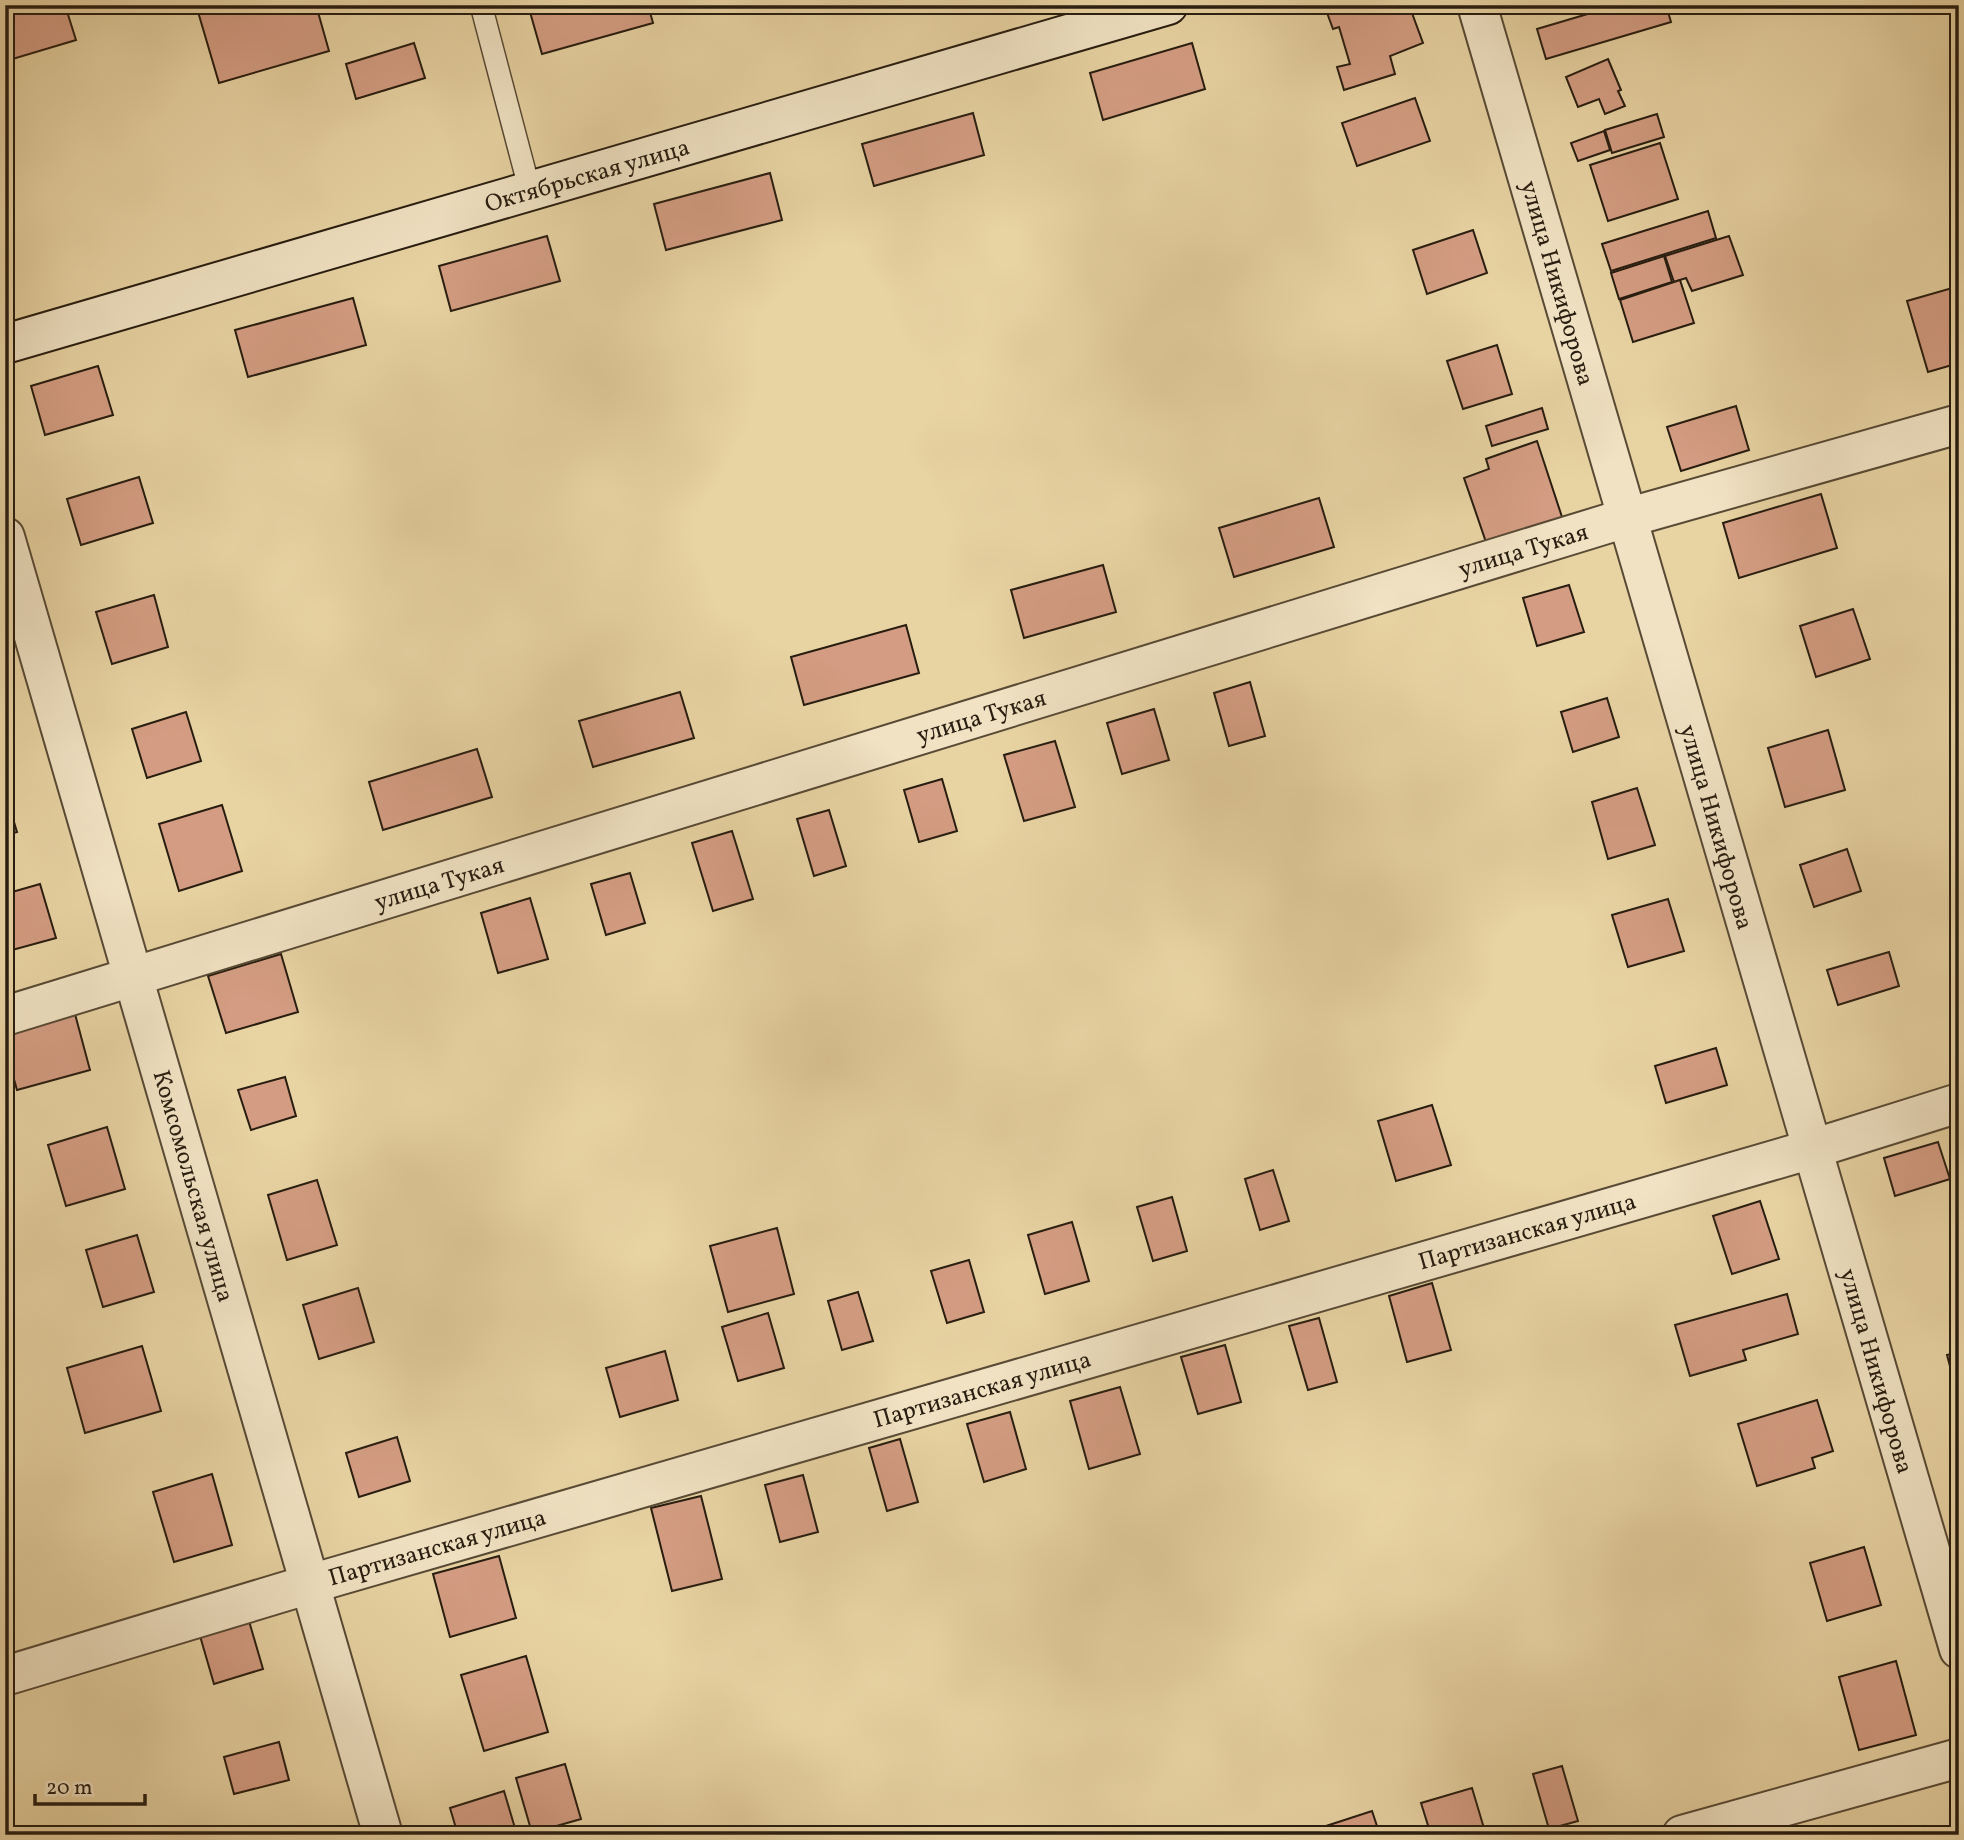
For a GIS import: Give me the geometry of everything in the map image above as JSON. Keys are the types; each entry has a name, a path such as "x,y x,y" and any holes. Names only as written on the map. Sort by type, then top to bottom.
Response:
{"street":[{"name":"Октябрьская улица","path":"5,344 1168,5"},
{"name":"улица Никифорова","path":"1477,5 1959,1648"},
{"name":"улица Тукая","path":"5,1016 1626,518 1959,424"},
{"name":"Комсомольская улица","path":"5,537 383,1835"},
{"name":"Партизанская улица","path":"5,1676 310,1584 1812,1149 1959,1103"},
{"path":"1682,1835 1959,1758"}],"lane":[{"path":"481,5 530,191"}],"building":[{"path":"5,5 65,5 76,40 6,61"},
{"path":"196,5 316,5 329,51 219,83"},
{"path":"528,5 648,5 653,23 542,54"},
{"path":"1337,5 1369,5 1372,12 1396,5 1409,5 1423,43 1390,56 1395,74 1344,90 1337,67 1350,64 1339,27 1333,29 1326,10"},
{"path":"1618,5 1666,5 1671,22 1546,59 1537,29"},
{"path":"414,43 425,78 356,99 346,64"},
{"path":"1192,43 1205,89 1103,120 1090,73"},
{"path":"1608,59 1625,106 1605,114 1599,99 1578,107 1566,77"},
{"path":"1415,98 1430,141 1357,166 1342,123"},
{"path":"973,113 984,155 874,186 862,144"},
{"path":"1657,114 1664,137 1612,153 1605,130"},
{"path":"1604,131 1610,150 1578,161 1571,143"},
{"path":"1660,143 1678,199 1608,221 1590,165"},
{"path":"770,173 782,220 666,250 654,204"},
{"path":"1708,211 1716,238 1611,271 1602,244"},
{"path":"1473,230 1487,273 1427,294 1413,250"},
{"path":"547,236 560,281 451,311 439,266"},
{"path":"1729,236 1743,275 1692,291 1686,278 1674,282 1665,256"},
{"path":"1664,256 1672,282 1619,299 1611,273"},
{"path":"1680,280 1694,323 1633,342 1620,300"},
{"path":"1959,286 1959,363 1928,372 1907,301"},
{"path":"353,298 366,345 248,377 235,330"},
{"path":"1497,345 1512,394 1463,409 1447,361"},
{"path":"98,366 113,415 45,435 31,386"},
{"path":"1736,406 1749,450 1681,471 1667,427"},
{"path":"1542,408 1548,429 1492,446 1486,426"},
{"path":"1537,441 1563,520 1487,545 1464,478 1489,469 1486,459"},
{"path":"139,477 153,523 81,545 67,499"},
{"path":"1821,494 1837,548 1739,578 1723,523"},
{"path":"1319,498 1334,547 1234,577 1219,528"},
{"path":"1103,565 1116,612 1024,638 1011,590"},
{"path":"1569,585 1584,632 1537,646 1523,598"},
{"path":"154,595 168,647 112,664 96,612"},
{"path":"1853,609 1870,659 1816,677 1800,626"},
{"path":"906,625 919,673 804,705 791,657"},
{"path":"1250,682 1265,736 1229,746 1214,693"},
{"path":"680,692 694,738 593,767 579,721"},
{"path":"1607,698 1619,737 1573,752 1561,712"},
{"path":"1154,709 1169,760 1122,774 1107,723"},
{"path":"186,712 201,761 147,778 132,729"},
{"path":"1828,730 1845,790 1785,807 1768,748"},
{"path":"1055,741 1075,807 1024,821 1004,755"},
{"path":"477,749 492,797 383,830 369,782"},
{"path":"942,779 957,831 919,842 904,790"},
{"path":"1637,788 1655,845 1608,859 1592,802"},
{"path":"5,792 17,832 5,835"},
{"path":"222,805 242,871 179,891 159,824"},
{"path":"829,810 846,866 814,876 797,819"},
{"path":"732,831 753,899 713,911 692,843"},
{"path":"1847,849 1861,891 1814,907 1800,865"},
{"path":"630,873 645,923 606,935 591,884"},
{"path":"40,884 56,938 5,952 5,894"},
{"path":"530,898 548,959 498,973 481,913"},
{"path":"1668,899 1684,951 1628,967 1612,915"},
{"path":"1889,952 1899,986 1838,1005 1827,970"},
{"path":"281,954 298,1012 226,1033 208,976"},
{"path":"75,1014 90,1070 17,1090 5,1047 5,1034"},
{"path":"1716,1048 1727,1085 1666,1103 1655,1066"},
{"path":"285,1077 296,1116 251,1130 238,1090"},
{"path":"1432,1105 1451,1165 1396,1181 1378,1121"},
{"path":"107,1127 125,1189 66,1206 48,1145"},
{"path":"1938,1142 1950,1179 1895,1196 1884,1158"},
{"path":"1273,1170 1289,1221 1260,1230 1245,1179"},
{"path":"317,1180 337,1245 287,1260 268,1195"},
{"path":"1172,1197 1187,1251 1153,1261 1137,1207"},
{"path":"1760,1201 1779,1259 1732,1274 1713,1216"},
{"path":"1072,1222 1089,1281 1045,1294 1028,1235"},
{"path":"777,1228 794,1294 728,1312 710,1246"},
{"path":"137,1235 154,1292 103,1307 86,1250"},
{"path":"969,1260 984,1312 947,1323 931,1271"},
{"path":"1432,1283 1451,1350 1407,1362 1389,1296"},
{"path":"358,1288 374,1342 319,1359 303,1305"},
{"path":"858,1292 873,1341 842,1350 828,1301"},
{"path":"1787,1294 1798,1334 1743,1350 1746,1360 1690,1376 1675,1325"},
{"path":"768,1313 784,1368 738,1381 722,1327"},
{"path":"1319,1318 1337,1382 1308,1390 1289,1326"},
{"path":"1225,1345 1241,1402 1198,1414 1181,1357"},
{"path":"142,1346 161,1411 85,1433 67,1368"},
{"path":"665,1351 678,1400 620,1417 606,1368"},
{"path":"1959,1352 1959,1400 1947,1355"},
{"path":"1120,1387 1140,1454 1089,1469 1070,1401"},
{"path":"1817,1400 1833,1451 1812,1458 1815,1468 1757,1486 1738,1424"},
{"path":"1010,1412 1026,1469 984,1482 967,1424"},
{"path":"397,1437 410,1481 359,1497 346,1453"},
{"path":"900,1439 918,1502 887,1511 869,1448"},
{"path":"212,1474 232,1545 174,1562 153,1492"},
{"path":"803,1475 818,1532 780,1542 765,1485"},
{"path":"701,1496 722,1579 672,1591 651,1508"},
{"path":"1864,1547 1881,1605 1827,1621 1810,1563"},
{"path":"499,1556 516,1618 450,1637 433,1574"},
{"path":"249,1621 263,1669 214,1684 200,1636"},
{"path":"526,1656 548,1732 484,1751 461,1675"},
{"path":"1896,1661 1916,1735 1859,1750 1839,1677"},
{"path":"279,1742 289,1780 234,1794 224,1757"},
{"path":"565,1764 581,1819 532,1833 516,1778"},
{"path":"1562,1766 1578,1821 1549,1829 1533,1774"},
{"path":"1472,1788 1486,1835 1431,1835 1421,1803"},
{"path":"504,1791 517,1835 458,1835 450,1808"},
{"path":"1372,1811 1380,1835 1325,1835 1323,1827"},
{"path":"1924,1826 1927,1835 1903,1835"}]}
